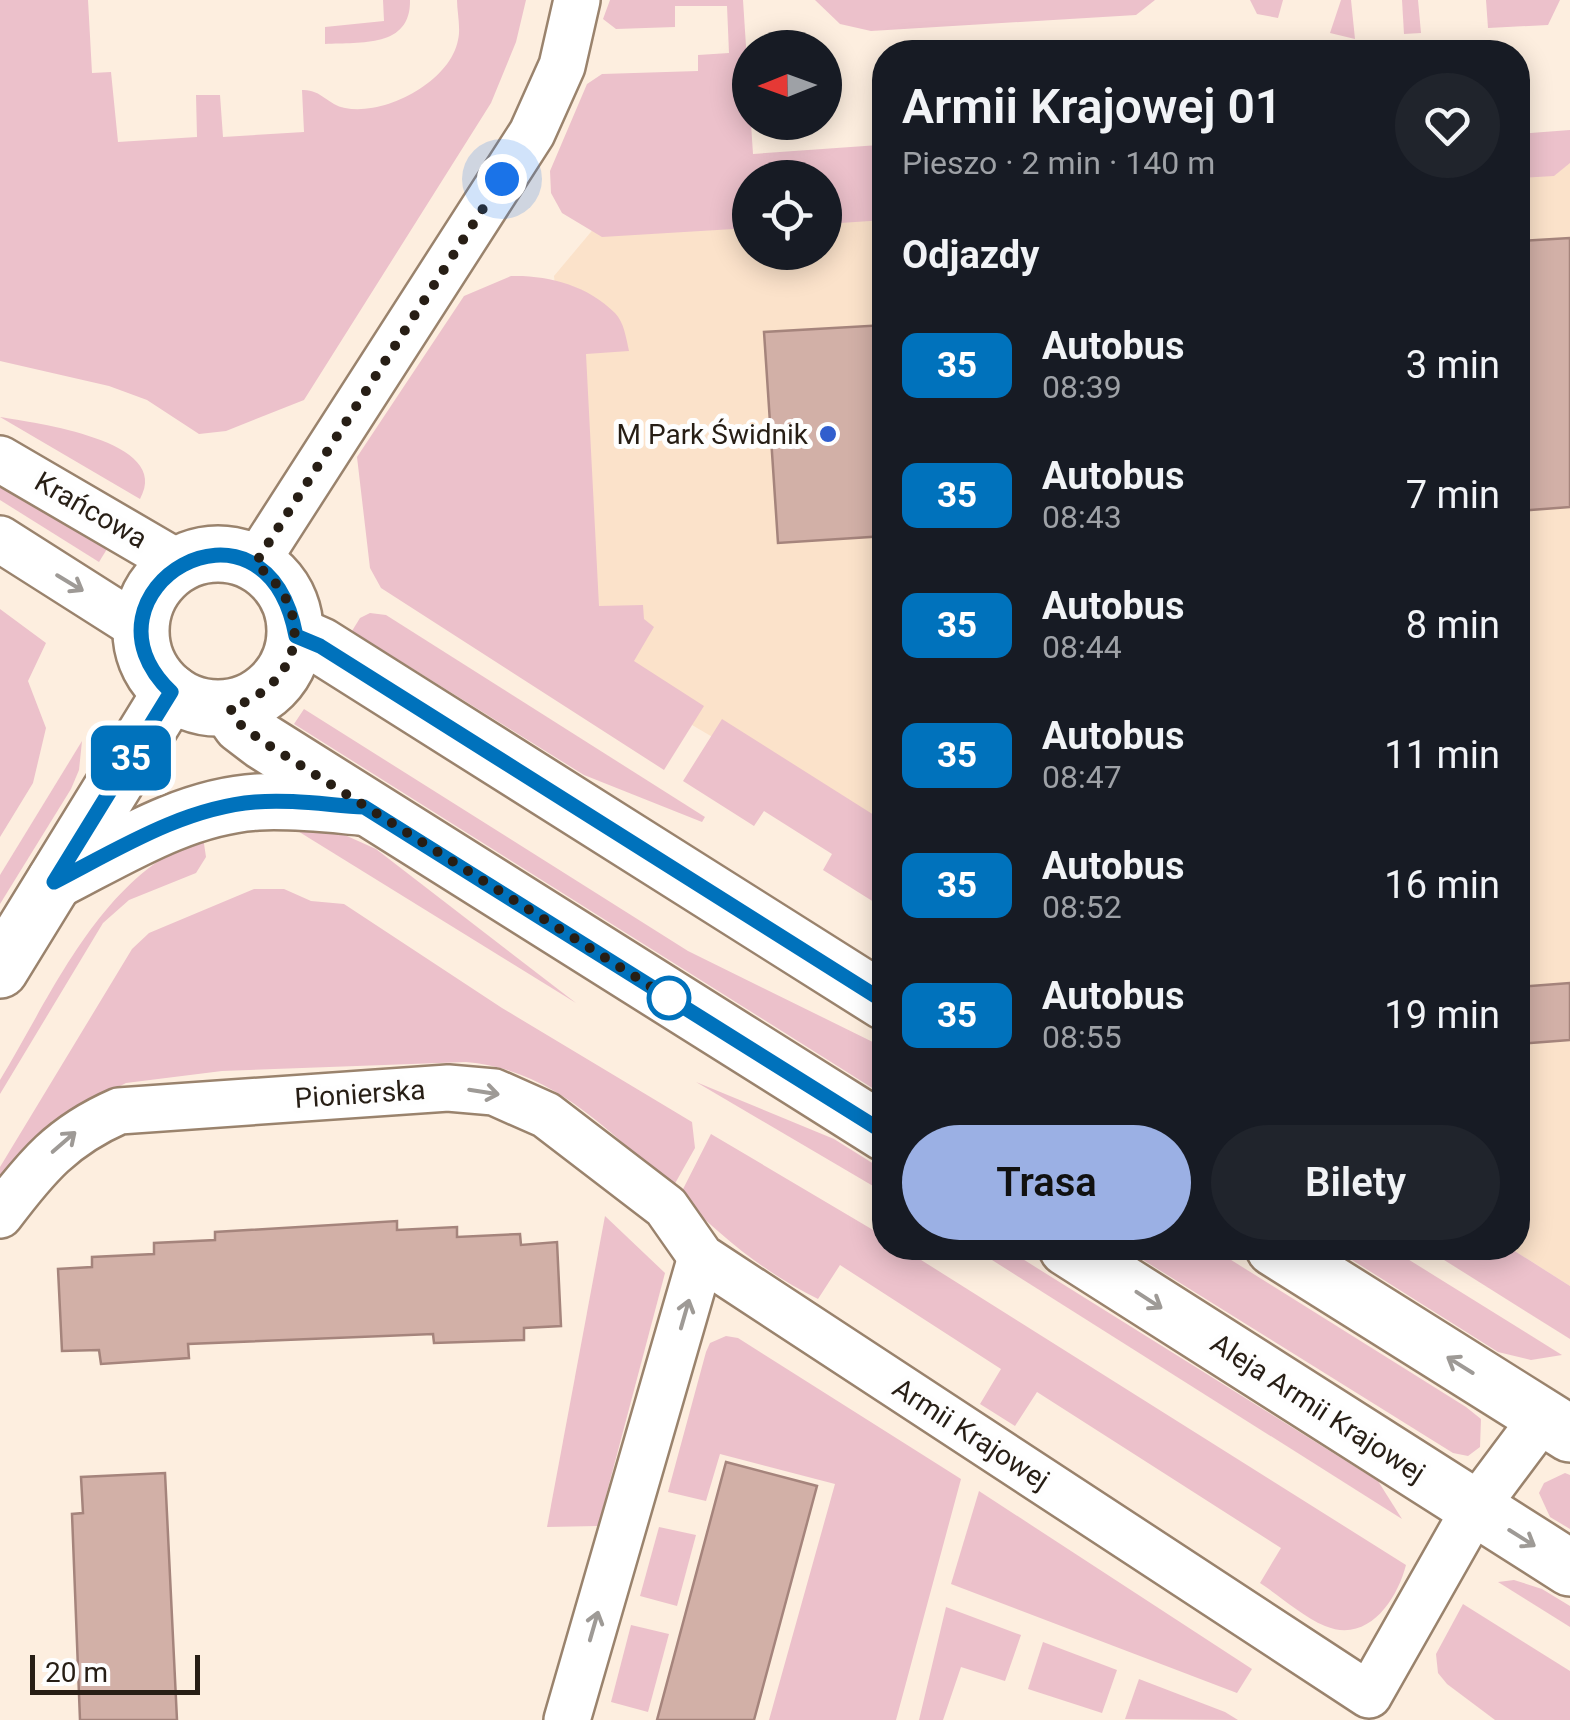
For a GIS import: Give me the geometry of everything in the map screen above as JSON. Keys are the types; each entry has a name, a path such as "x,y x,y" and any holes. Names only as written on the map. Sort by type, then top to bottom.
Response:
{"street":[{"path":"255,564 532,133 562,66 577,0"},
{"name":"Krańcowa","path":"0,460 180,564"},
{"path":"0,539 140,628"},
{"path":"210,554 255,564 285,593 296,636 282,674 268,690 230,708 198,706 171,692 148,664 140,628 147,602 160,580 180,564 210,554"},
{"path":"296,636 320,646 872,994"},
{"path":"0,970 171,692"},
{"path":"230,708 241,725 262,741 872,1126"},
{"path":"54,882 166,826 231,805 280,802 364,807"},
{"name":"Pionierska","path":"0,1215 40,1162 80,1128 119,1111 448,1088 494,1092 546,1115 666,1206 701,1257"},
{"path":"567,1720 701,1257"},
{"name":"Armii Krajowej","path":"701,1257 1369,1695 1475,1508 1556,1426"},
{"name":"Aleja Armii Krajowej","path":"1086,1260 1570,1568"},
{"path":"1293,1260 1556,1426"}],"shaded area":[{"path":"0,0 88,0 92,73 111,72 118,142 197,137 196,95 220,95 223,137 304,132 302,90 345,108 378,107 396,101 429,82 452,55 459,35 457,0 526,0 516,42 491,103 304,400 226,431 199,434 147,400 109,386 0,361"},
{"path":"383,0 410,0 408,16 393,34 368,42 325,44 325,27 384,21"},
{"path":"610,0 743,0 745,30 732,30 732,140 752,140 753,154 872,146 872,221 842,223 842,160 732,160 732,229 602,237 562,213 551,193 550,171 587,84 602,74 698,71 698,55 729,53 727,6 675,6 675,27 616,29 603,19"},
{"path":"815,0 1155,0 1136,15 871,31 840,24"},
{"path":"1250,0 1283,0 1278,18 1257,14"},
{"path":"1341,0 1351,0 1355,39 1330,33"},
{"path":"1402,0 1418,0 1421,33 1404,34"},
{"path":"1486,0 1560,0 1548,25 1488,28"},
{"path":"1570,130 1570,163 1554,176 1530,177 1530,133"},
{"path":"1570,153 1570,1286 1529,1260 1530,155"},
{"path":"872,197 872,830 692,725 623,673 599,670 554,276 606,214 732,206 732,270 842,270 842,199"},
{"path":"511,276 539,277 580,289 604,303 621,321 629,351 586,354 599,606 643,605 644,619 654,627 634,661 704,706 664,770 381,588 370,568 357,457 464,296"},
{"path":"0,417 68,430 120,449 137,462 145,479 140,499"},
{"path":"0,486 107,549 99,562 0,500"},
{"path":"0,609 46,643 28,681 46,728 33,783 0,837"},
{"path":"370,613 386,615 705,817 702,822 584,775 352,631 360,618"},
{"path":"304,709 688,951 872,1042 872,1088 294,724"},
{"path":"722,719 872,814 872,901 823,870 832,854 764,811 754,826 683,781"},
{"path":"82,741 79,770 71,789 0,904 0,875"},
{"path":"288,825 338,832 376,849 576,1003"},
{"path":"203,837 206,857 196,873 129,900 103,923 0,1094 0,1080 40,1010 83,940 108,908 135,879 167,855"},
{"path":"254,889 284,889 311,901 344,904 502,1008 692,1122 695,1148 673,1187 603,1126 553,1090 497,1067 466,1062 222,1071 126,1083 52,1121 0,1185 0,1167 132,949 149,933"},
{"path":"696,1082 834,1139 872,1163 872,1185"},
{"path":"711,1134 872,1229 872,1260 921,1260 1406,1565 1396,1592 1378,1615 1355,1629 1340,1630 1316,1622 1260,1583 1281,1548 1037,1392 1015,1426 980,1404 1001,1369 840,1265 818,1299 799,1289 728,1240 680,1195"},
{"path":"605,1216 665,1273 598,1526 547,1527"},
{"path":"992,1260 1024,1260 1378,1481 1402,1519"},
{"path":"1143,1260 1231,1260 1481,1419 1480,1447 1468,1456 1453,1453"},
{"path":"1352,1260 1409,1260 1562,1355 1531,1360 1498,1352"},
{"path":"1444,1260 1529,1260 1570,1286 1570,1339"},
{"path":"726,1336 738,1338 961,1479 896,1720 769,1720 835,1484 720,1454 706,1501 668,1492 706,1352 710,1343"},
{"path":"1565,1473 1570,1475 1570,1529 1550,1517 1539,1493 1544,1483"},
{"path":"979,1491 1252,1669 1237,1693 951,1584"},
{"path":"659,1527 696,1535 677,1606 640,1596"},
{"path":"1514,1580 1542,1589 1570,1606 1570,1627 1498,1582"},
{"path":"1463,1604 1570,1671 1570,1720 1495,1720 1447,1684 1438,1673 1436,1654"},
{"path":"946,1607 1021,1635 1005,1681 961,1667 943,1720 919,1720"},
{"path":"631,1625 669,1634 648,1712 611,1702"},
{"path":"1043,1642 1117,1670 1102,1713 1028,1689"},
{"path":"1139,1679 1225,1712 1238,1720 1125,1719"}],"building":[{"path":"1570,238 1570,507 1530,510 1530,240"},
{"name":"M Park Świdnik","path":"872,326 872,537 778,543 764,332"},
{"path":"1570,983 1570,1040 1530,1043 1530,986"},
{"path":"397,1221 397,1230 457,1227 457,1237 520,1234 521,1245 557,1242 561,1326 524,1328 524,1340 434,1343 433,1334 188,1344 189,1358 101,1364 99,1350 62,1351 58,1269 92,1267 92,1257 154,1254 154,1243 215,1240 215,1232"},
{"path":"726,1462 817,1486 754,1720 657,1720"},
{"path":"165,1473 177,1720 80,1720 72,1514 83,1513 81,1477"}],"bus line":[{"name":"35","path":"872,994 320,646 296,636 285,593 272,577 255,564 226,554 210,554 180,564 160,580 147,602 140,628 142,646 148,664 171,692 54,882 166,826 231,805 280,802 364,807 872,1125"}],"place":[{"name":"M Park Świdnik","path":"828,434"}],"route":[{"path":"502,179 255,564 285,593 296,636 282,674 268,690 230,708 241,725 262,741 680,1005 669,998"}]}
